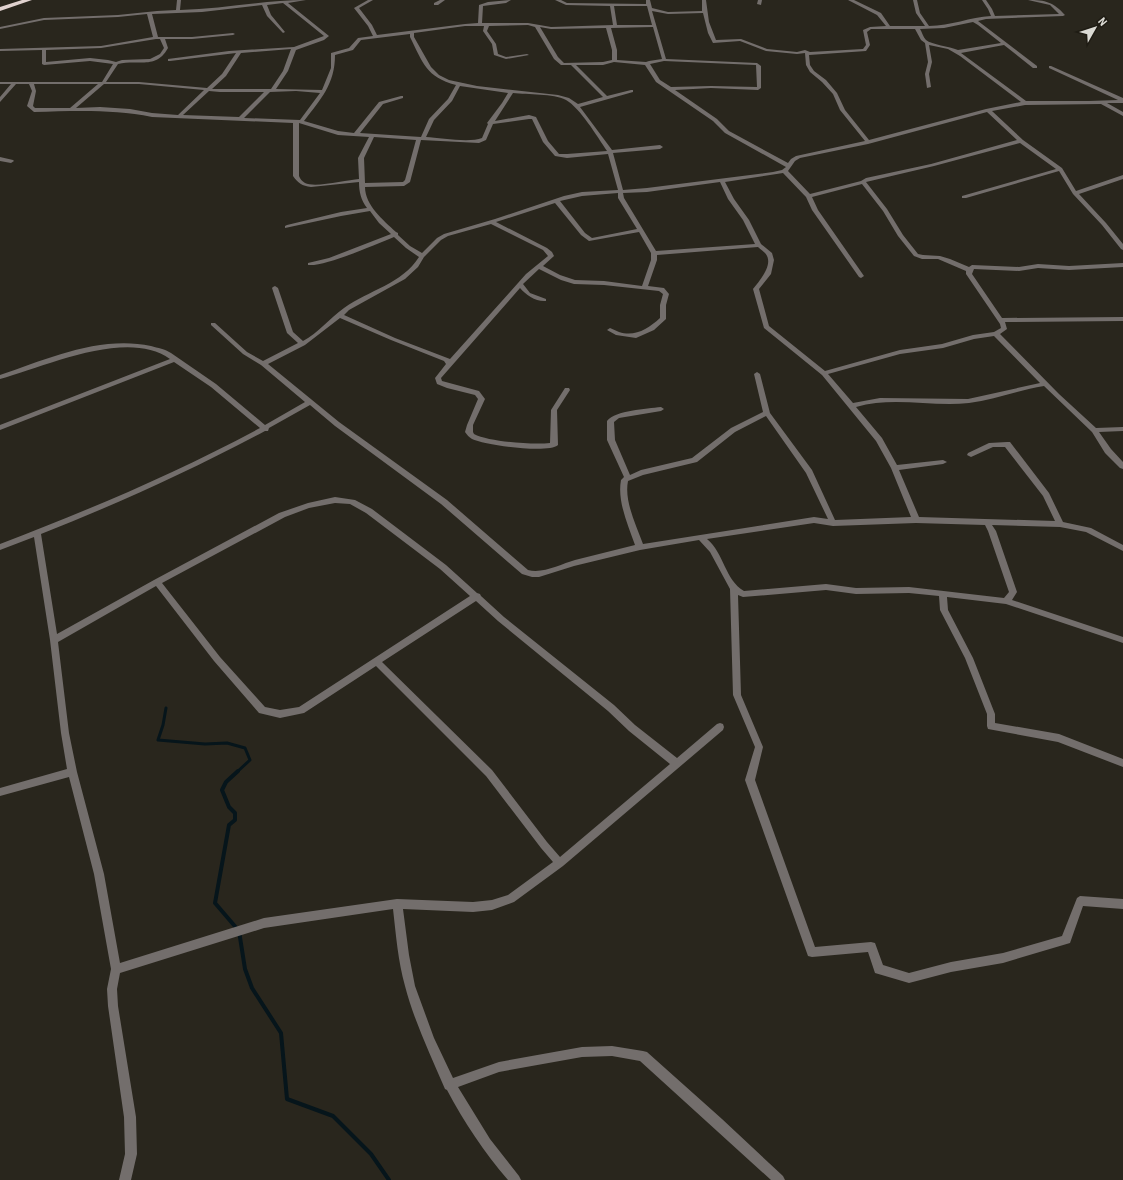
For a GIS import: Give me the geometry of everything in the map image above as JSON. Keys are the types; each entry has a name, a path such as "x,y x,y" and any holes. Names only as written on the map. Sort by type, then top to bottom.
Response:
{"highway":[{"path":"0,1 4,0"},
{"path":"0,9 29,0"}],"street":[{"path":"178,0 178,11"},
{"path":"0,28 44,19 118,16 178,11 202,11 304,0"},
{"path":"371,0 356,8 370,26 376,37"},
{"path":"436,4 443,0"},
{"path":"480,25 481,5 485,3 500,3 509,0"},
{"path":"557,0 566,4 649,5 668,13 704,12"},
{"path":"704,0 704,12 708,21 711,36 716,42 741,40 766,50 797,53 803,51 809,53 864,50 868,45 865,31 870,28 888,26 917,28 944,27 972,20 993,17 1063,14 1051,4 1030,0"},
{"path":"850,0 879,14 888,26"},
{"path":"915,0 918,13 928,28"},
{"path":"984,0 993,17"},
{"path":"170,60 240,51 294,49 327,36 284,2"},
{"path":"264,4 269,15 283,32"},
{"path":"612,4 616,26"},
{"path":"649,5 653,26 658,35 664,60"},
{"path":"44,49 44,64 84,61 110,61 116,63 154,60 161,57 166,48 159,38 149,13"},
{"path":"972,20 1035,67"},
{"path":"459,84 450,100 432,119 421,138 411,166 408,182 404,184 362,182 313,186 306,185 298,181 296,176 298,122 324,92 333,68 333,54 351,49 358,39 412,33 454,25 528,24 551,28 653,26"},
{"path":"487,25 485,31 494,44 496,55 506,58 528,55"},
{"path":"537,26 556,58 563,64 587,62 599,65 614,61 647,64 649,62 664,60 753,63 759,66 758,88 756,90 711,87 668,89"},
{"path":"608,27 609,38 616,54 614,61"},
{"path":"917,28 923,40 927,43 950,48 957,52 1025,103"},
{"path":"412,33 412,37 431,70 437,76 459,84 558,96 567,99 576,106 610,151 621,198 654,253 654,260 644,288"},
{"path":"0,50 101,47 159,38 192,38 233,34"},
{"path":"927,43 926,48 930,62 927,74 929,87"},
{"path":"957,52 1003,44"},
{"path":"240,119 281,79 292,57 294,49"},
{"path":"179,116 224,75 240,51"},
{"path":"809,53 808,65 812,72 831,89 843,110 868,142"},
{"path":"72,109 103,83 116,63"},
{"path":"572,64 606,98"},
{"path":"647,64 658,81 715,120 727,132 789,166"},
{"path":"1051,67 1123,100"},
{"path":"31,83 34,91 31,108 41,110 118,110 152,115 298,122 338,133 460,141 484,139 490,123 508,100 511,91"},
{"path":"0,84 160,84 208,91 271,90 324,92"},
{"path":"0,100 14,84"},
{"path":"576,106 631,91"},
{"path":"356,134 381,102 401,97"},
{"path":"263,364 303,344 339,315 364,298 403,278 416,266 422,256 439,239 446,235 492,222 556,200 582,194 648,190 773,174 784,171 793,159 798,157 868,142 988,110 1025,103 1103,103 1123,100"},
{"path":"1103,103 1123,114"},
{"path":"988,110 1021,141 1060,169 1075,193 1104,224 1123,248"},
{"path":"490,123 529,117 534,118 546,142 557,155 566,156 660,147"},
{"path":"372,136 361,158 362,182 365,201 381,222 396,234 408,247 422,256"},
{"path":"809,196 816,192 932,165 1021,141"},
{"path":"0,159 11,161"},
{"path":"964,197 1060,169"},
{"path":"784,171 809,196 815,210 861,276"},
{"path":"1075,193 1123,177"},
{"path":"722,181 759,245 769,253 771,260 768,274 756,289 766,327 824,373 879,440 895,468 916,520"},
{"path":"863,182 885,210 901,236 916,255 922,257 938,257 969,270"},
{"path":"556,200 583,234 590,240 640,230"},
{"path":"287,227 341,214 371,209"},
{"path":"492,222 545,249 551,256 538,266 520,284 449,364 438,378 439,382 477,393 482,399 482,402 470,425 469,432 476,438 518,445 554,445 554,410 567,390"},
{"path":"310,264 331,259 396,234"},
{"path":"654,253 759,245"},
{"path":"969,270 972,267 978,266 1019,269 1038,266 1070,268 1123,265"},
{"path":"538,266 558,277 572,282 597,282 628,287 660,289 666,294 663,305 663,319 660,323 643,334 636,336 618,334 610,330"},
{"path":"824,373 900,352 936,347 972,337 998,333 1004,329 1001,320 969,274 969,270"},
{"path":"520,284 528,294 544,300"},
{"path":"275,288 290,333 303,344"},
{"path":"339,315 392,339 441,356 447,360 449,364"},
{"path":"1001,320 1123,319"},
{"path":"213,324 245,353 263,364 337,424 444,502 525,572 532,574 539,574 574,563 640,547 814,520 833,523 916,520 1060,524 1088,530 1123,548"},
{"path":"998,333 997,334 1065,405 1094,430 1108,451 1123,466"},
{"path":"0,377 56,359 102,347 121,345 146,348 163,352 175,359 218,390 266,429"},
{"path":"0,428 175,359"},
{"path":"757,374 767,412 810,472 833,523"},
{"path":"852,406 865,401 881,400 967,401 1046,384"},
{"path":"0,547 126,497 266,429 310,402"},
{"path":"628,478 611,440 610,421 618,416 661,409"},
{"path":"640,547 625,496 623,484 628,478 694,460 733,430 767,412"},
{"path":"1094,430 1123,429"},
{"path":"971,455 992,445 1007,444 1046,495 1060,524"},
{"path":"895,468 943,462"},
{"path":"54,640 157,582 282,515 308,506 335,500 352,502 369,511 443,567 501,619 611,708 632,728 677,764"},
{"path":"987,522 992,531 1013,592 1006,601"},
{"path":"37,533 54,640 65,733 72,772 99,874 116,969 112,989 113,1006 130,1117 131,1154 125,1180"},
{"path":"700,537 706,541 713,551 734,589 737,695 759,747 750,780 812,952 871,947 880,969 909,978 951,967 1003,958 1066,940 1080,901 1123,904"},
{"path":"157,582 217,659 262,710 280,714 301,710 477,596"},
{"path":"734,589 743,594 826,587 856,591 909,590 1006,601 1123,640"},
{"path":"943,595 944,610 970,658 991,714 991,726 1059,738 1123,763"},
{"path":"377,662 489,773 544,845 560,863"},
{"path":"116,969 264,923 397,904 473,907 492,905 511,899 560,863 720,727"},
{"path":"0,792 72,772"},
{"path":"397,904 410,986 432,1046 449,1084 467,1114 500,1163 515,1180"},
{"path":"449,1084 499,1067 582,1052 612,1051 643,1056 779,1180"}],"waterway":[{"path":"166,708 163,725 158,740 205,744 227,743 245,748 250,760 237,772"},
{"path":"238,771 226,782 222,790 229,807 235,813 235,820 229,825 215,903 239,931 245,969 252,988 281,1033 287,1099 333,1116 371,1154 389,1180"}]}
